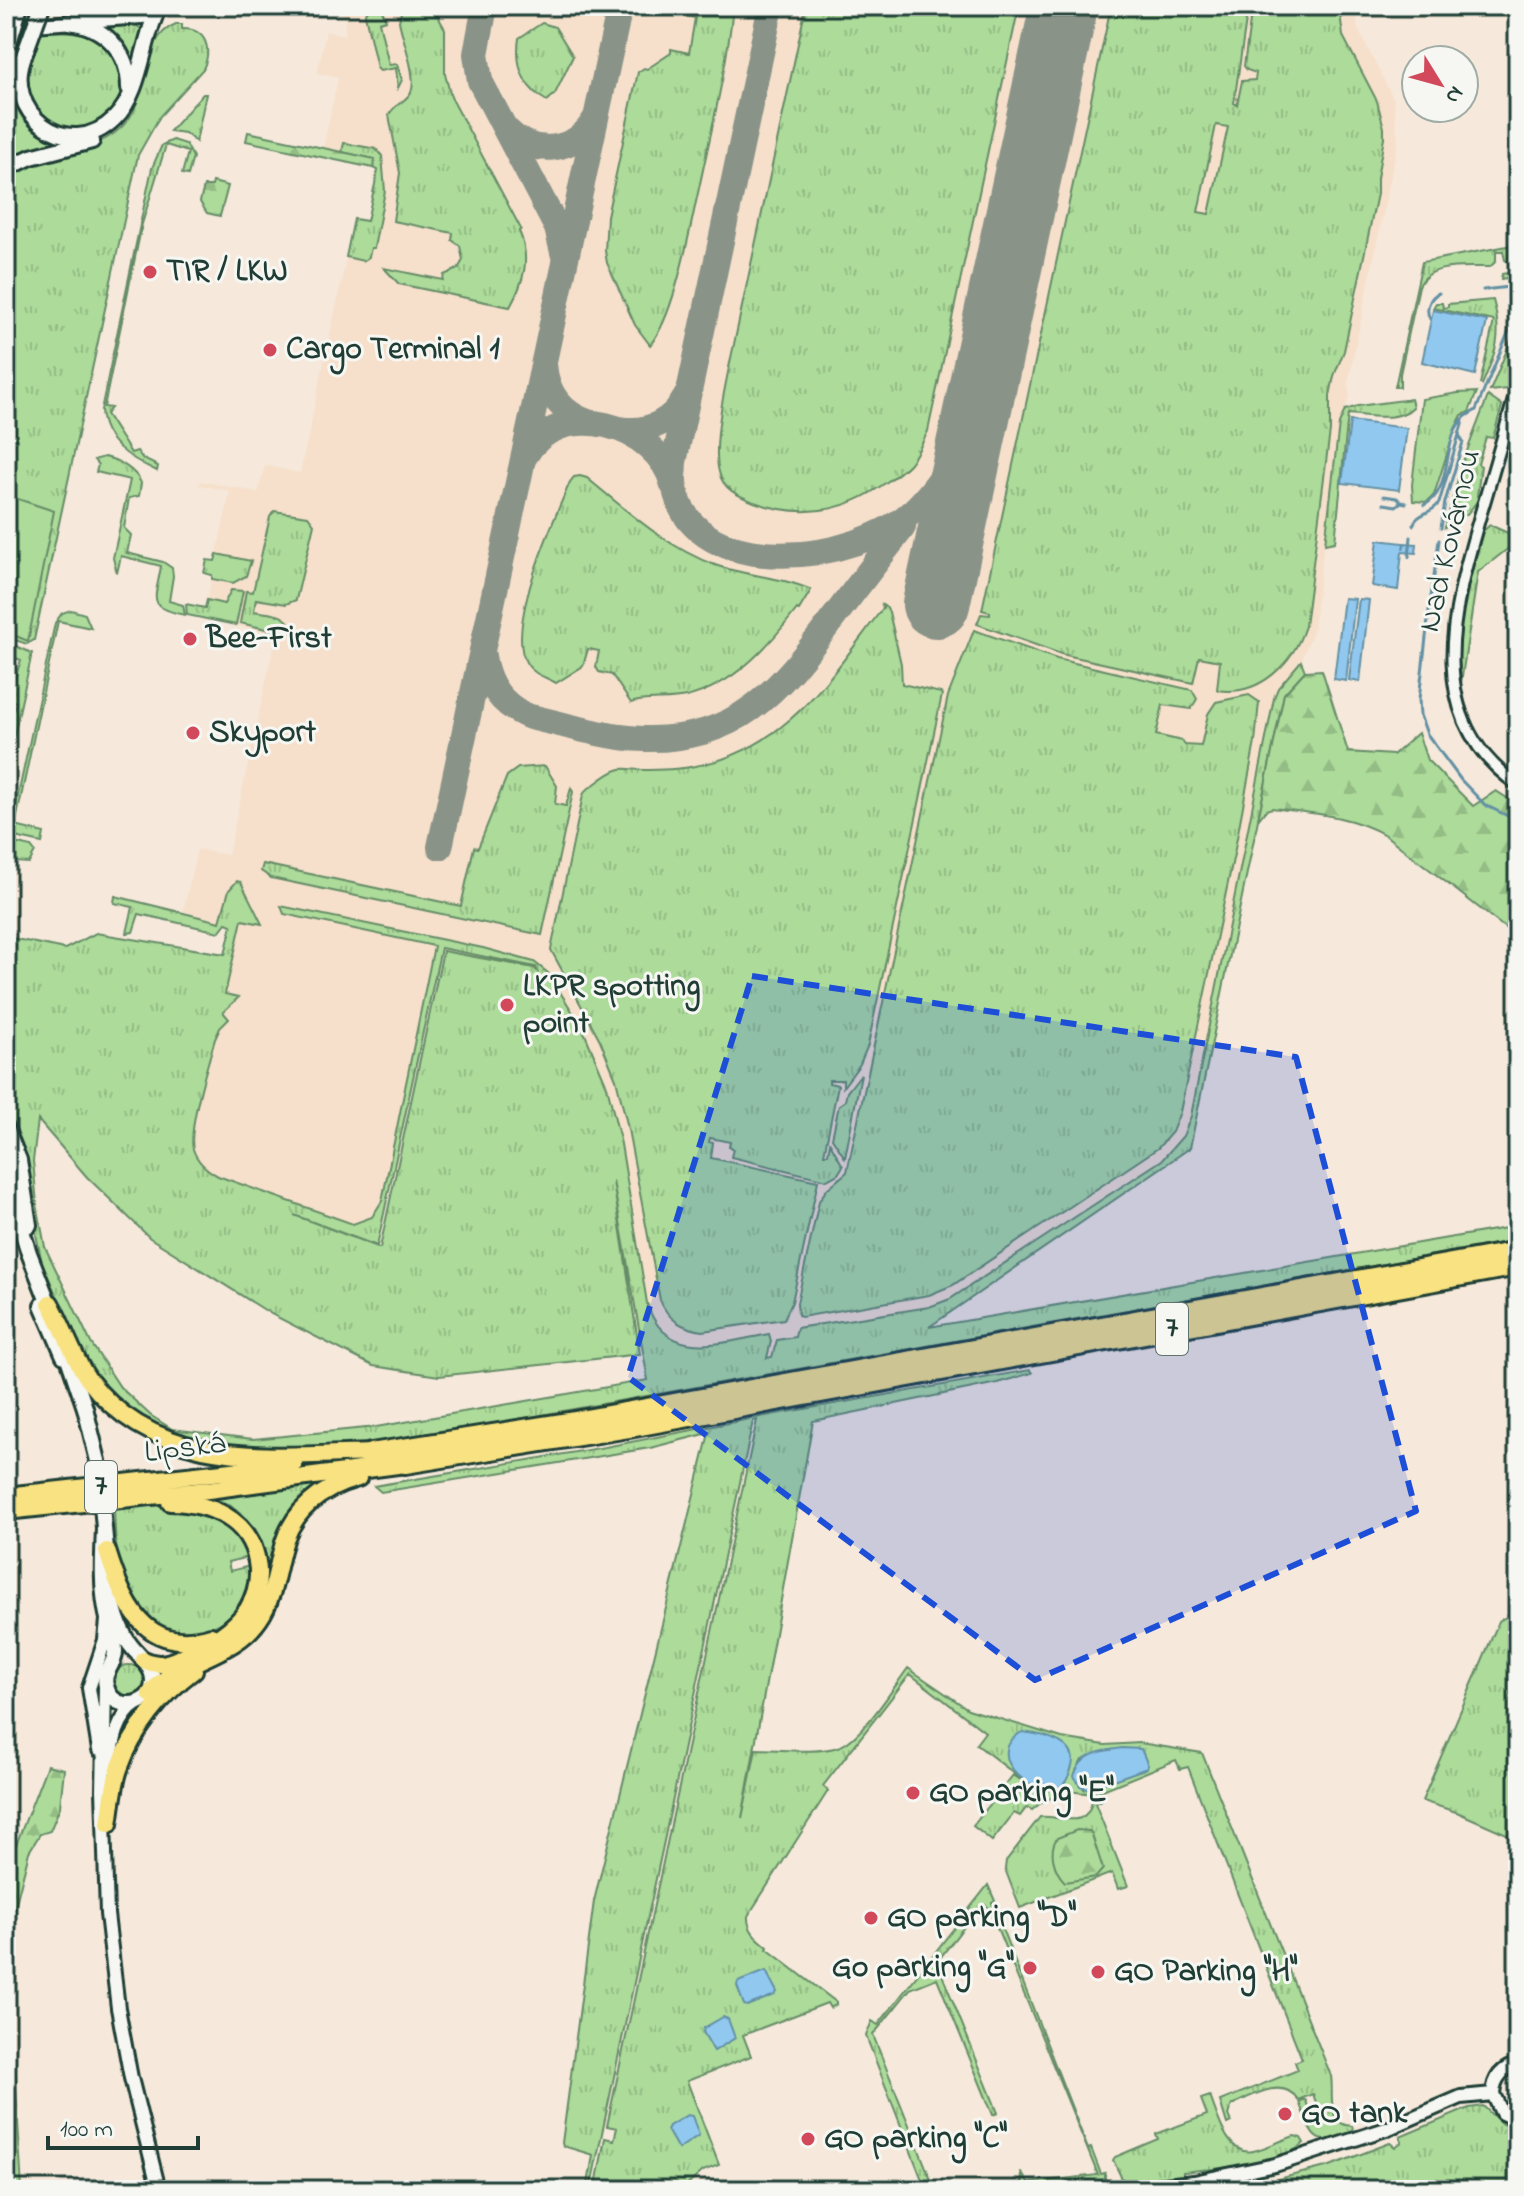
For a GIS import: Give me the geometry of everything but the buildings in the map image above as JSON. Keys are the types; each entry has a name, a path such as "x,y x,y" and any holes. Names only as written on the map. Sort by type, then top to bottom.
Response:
{"highway":[{"name":"7","path":"371,1453 569,1422 1518,1251"},
{"name":"7","path":"405,1464 616,1430 1518,1266"},
{"path":"50,1303 90,1381 129,1417 161,1437 186,1447 216,1453 371,1453"},
{"name":"Lipská","path":"6,1496 371,1453"},
{"path":"109,1824 116,1778 129,1745 170,1691 246,1635 264,1613 286,1534 303,1508 318,1495 346,1481 405,1464"},
{"name":"Lipská","path":"6,1511 405,1464"},
{"path":"116,1500 195,1504 214,1510 240,1526 255,1551 258,1575 252,1601 237,1622 208,1644 173,1661 160,1665 142,1659"},
{"path":"107,1551 127,1605 143,1625 157,1634 178,1640 200,1639 237,1622"},
{"path":"144,1699 167,1676 214,1656"}],"main road":[{"path":"6,48 20,6"},
{"path":"42,6 19,69 21,96 28,112 48,129 74,135 91,133 114,119 128,97 155,16"},
{"path":"6,169 31,157 97,139 117,127 135,99 153,35 155,16"},
{"path":"69,22 101,32 119,49 128,72 128,97"},
{"path":"6,85 16,62 25,53"},
{"path":"6,1128 19,1160 37,1269"},
{"path":"6,1180 85,1408 98,1461 107,1551 108,1585 113,1610 128,1643 150,1667 154,1677 144,1699 123,1704 107,1690 105,1679 115,1647 107,1617 102,1573 104,1528"},
{"path":"6,1211 41,1303 73,1374"},
{"path":"112,1663 121,1657 142,1659"}],"street":[{"path":"6,27 155,16"},
{"name":"Nad Kovárnou","path":"1518,386 1462,581 1454,619 1451,661 1456,696 1470,732 1488,758 1518,785"},
{"path":"103,1790 89,1695 92,1675 105,1640 107,1617"},
{"path":"105,1679 103,1790 107,1914 118,2008 131,2078 159,2190"},
{"path":"111,1944 110,1777 115,1742 123,1717 144,1699"},
{"path":"1518,2064 1498,2076 1493,2094 1502,2113 1518,2120"},
{"path":"1117,2190 1194,2182 1275,2165 1389,2128 1452,2100 1493,2094"}],"highlighted area":[{"path":"752,976 1296,1057 1416,1511 1035,1680 628,1377"}],"shaded area":[{"path":"307,6 1355,6 1358,29 1394,100 1398,142 1348,383 1350,397 1339,424 1313,632 1301,661 1305,671 1284,694 1190,1148 927,1328 648,1380 595,1070 536,967 441,948 377,1246 172,1168 232,925 183,911 197,849 228,855 276,635 187,615 186,604 205,608 212,576 204,573 207,560 215,561 230,491 199,485 200,481 258,492 265,465 300,473 354,222 369,225 382,171 379,160 323,148 338,78 317,73 326,31 345,35 345,16 331,9 307,10"}],"green space":[{"path":"370,6 381,8 386,20 379,22 389,65 397,64 402,80 398,88 396,68 380,71 377,68 365,15"},
{"path":"407,6 432,6 445,29 445,74 451,97 521,229 524,270 510,307 399,284 384,268 443,280 444,275 458,269 463,260 460,246 452,240 453,233 393,221 400,173 389,115 409,95 413,86 399,21 401,12"},
{"path":"672,6 733,6 723,77 685,250 667,314 650,345 635,325 607,263 607,216 638,72 671,53 671,49 689,53 695,18 678,14"},
{"path":"806,6 1019,6 928,431 910,463 881,486 836,507 804,511 771,507 737,495 721,478 717,457 728,372"},
{"path":"1111,6 1248,6 1234,103 1237,105 1242,81 1255,80 1256,73 1244,66 1252,6 1339,6 1343,36 1377,101 1384,138 1377,194 1344,351 1330,396 1330,431 1305,626 1292,653 1283,665 1260,683 1232,691 1217,690 1220,661 1199,657 1193,683 1061,654 977,624 981,614 990,615 990,612 982,610","holes":["1216,125 1228,127 1209,214 1198,212"]},
{"path":"542,23 555,27 573,56 555,94 547,101 526,82 518,57 519,38"},
{"path":"176,24 182,24 182,29 202,36 207,48 206,62 160,116 138,155 34,640 27,644 6,637 6,632 28,640 13,497 6,517 6,176 28,164 95,144 118,130 134,109 157,41"},
{"path":"135,25 143,30 134,71 105,28"},
{"path":"41,32 87,34 106,44 113,53 121,88 116,107 104,120 88,128 71,130 54,125 40,115 25,79"},
{"path":"14,91 20,106 67,140 6,163 6,110"},
{"path":"206,94 196,142 185,133 170,131"},
{"path":"248,132 375,159 373,168 246,141"},
{"path":"173,140 186,144 193,157 188,175 182,174 188,152 166,145 142,224 104,407 111,408 106,414 131,453 137,451 143,459 158,466 157,471 119,448 107,431 101,410 152,168 162,145"},
{"path":"344,143 376,149 382,156 385,191 374,248 363,261 346,257 354,219 367,221 378,170 373,168 374,159 342,152"},
{"path":"213,182 228,186 220,216 207,213 200,202 204,186 212,186"},
{"path":"1518,244 1518,276 1501,279 1502,274 1515,272 1515,265 1505,260 1503,251 1496,251 1496,261 1490,267 1450,268 1424,278 1419,286 1400,374 1400,387 1395,387 1422,262"},
{"path":"1493,300 1498,334 1482,385 1494,321 1433,308 1436,303 1442,303 1443,308 1448,304"},
{"path":"1518,323 1518,352 1507,389 1490,391"},
{"path":"1477,392 1469,412 1462,415 1455,429 1434,495 1427,502 1413,501 1412,485 1422,399"},
{"path":"1488,396 1502,406 1493,438 1486,437 1478,464 1481,466 1479,499 1467,514 1445,527 1462,464"},
{"path":"1411,399 1413,407 1391,417 1348,414 1335,542 1325,544 1339,424 1345,410"},
{"path":"104,457 126,466 141,483 139,496 129,498 124,528 131,535 127,553 163,562 172,568 169,601 183,605 185,615 164,609 156,600 161,566 121,556 117,573 113,558 130,480 96,472 98,465 94,460"},
{"path":"580,476 587,478 664,538 697,558 727,569 789,582 811,590 799,610 749,663 720,684 703,691 686,697 631,703 612,675 599,672 596,667 599,651 588,649 583,666 556,683 533,671 527,664 522,648 522,626 526,601 543,547 570,482"},
{"path":"12,497 54,511 28,641 6,632 6,517"},
{"path":"274,511 308,516 314,524 296,600 286,604 256,599 254,611 286,619 292,628 287,637 284,633 240,623 246,591 253,592"},
{"path":"1490,525 1508,533 1514,544 1478,572 1461,683 1459,644 1464,606 1483,531"},
{"path":"217,554 251,561 246,576 233,583 212,579 212,575 204,573 207,560 215,561"},
{"path":"231,590 243,591 236,625 187,615 186,604 205,608 207,600 224,604"},
{"path":"882,605 889,612 901,664 902,684 942,695 868,1045 860,1064 843,1087 843,1080 829,1080 829,1083 838,1085 824,1154 828,1154 830,1143 843,1166 838,1174 827,1180 731,1157 733,1149 729,1147 730,1142 710,1138 709,1142 713,1143 711,1158 818,1181 792,1302 784,1319 695,1330 672,1318 660,1300 616,1079 600,1040 551,950 583,795 613,771 690,767 724,758 753,745 802,708 843,661 883,608"},
{"path":"71,610 85,614 91,628 58,621 15,826 44,833 42,843 15,837 14,843 31,847 35,852 29,863 15,862 9,856 13,834 10,833 55,623 62,613"},
{"path":"974,630 1057,659 1192,690 1197,699 1191,709 1163,705 1156,735 1182,741 1185,745 1201,746 1208,714 1216,702 1249,695 1259,702 1255,742 1234,854 1180,1112 1172,1132 1158,1148 953,1285 929,1295 801,1317 797,1303 819,1201 827,1189 847,1172 948,696"},
{"path":"6,642 32,653 6,772 6,729 16,702 6,698 6,675 15,678 21,660 6,654"},
{"path":"1301,661 1305,671 1284,694 1190,1148 929,1327 1518,1226 1518,1240 384,1443 329,1449 243,1450 169,1435 119,1401 86,1362 42,1263 15,1134 6,1118 6,937 65,949 96,933 225,954 232,925 226,923 219,932 139,914 133,932 127,933 133,907 114,903 115,896 220,922 229,890 237,881 241,882 262,924 242,920 225,994 239,997 223,1012 229,1019 220,1028 208,1063 196,1111 193,1149 203,1165 218,1176 353,1224 372,1217 382,1201 434,946 284,914 281,906 483,948 534,962 548,973 582,1027 607,1086 621,1144 647,1303 656,1322 667,1335 682,1342 698,1344 769,1334 771,1341 767,1358 772,1357 777,1340 795,1337 797,1328 929,1307 950,1299 1162,1160 1183,1136 1191,1116 1278,688","holes":["441,948 536,967 537,971 443,951 380,1248 294,1215 377,1246","38,1120 87,1177 150,1238 271,1314 373,1366 439,1376 640,1354 613,1181 648,1380 376,1427 253,1439 172,1429 150,1415 120,1387 91,1343 45,1247 33,1161"]},
{"path":"1322,670 1348,752 1393,755 1418,733 1427,760 1473,806 1496,791 1518,805 1518,938 1372,828 1330,816 1272,808 1258,820 1284,694 1305,671"},
{"path":"545,766 557,786 555,804 566,806 571,788 573,792 542,935 271,878 261,871 263,864 461,906 474,847 478,848 507,776 518,768"},
{"path":"861,1074 845,1158 832,1138 839,1105 845,1101 847,1092"},
{"path":"1030,1370 1032,1373 813,1421 742,1818 756,1749 797,1751 838,1747 857,1735 908,1668 968,1709 1062,1738 1105,1745 1140,1743 1202,1753 1331,2076 1334,2114 1343,2124 1352,2126 1355,2133 1330,2140 1316,2137 1299,2102 1305,2099 1310,2111 1318,2108 1313,2094 1298,2100 1284,2089 1267,2090 1232,2105 1228,2115 1231,2122 1227,2124 1220,2101 1298,2070 1295,2062 1302,2059 1188,1767 1180,1769 1176,1760 1093,1794 1068,1791 1042,1802 1032,1810 1027,1807 1020,1816 1014,1813 992,1841 973,1826 1013,1775 1033,1788 976,1744 985,1732 910,1674 823,1786 828,1791 748,1916 751,1930 767,1949 836,2005 830,2008 827,2003 743,2035 751,2056 687,2081 719,2165 703,2171 682,2190 595,2190 605,2138 614,2140 617,2128 607,2126 757,1420 753,1421 590,2190 587,2190 593,2155 563,2146 562,2143 594,1901 709,1433 650,1448 381,1492 374,1486","holes":["1082,1760 1147,1768 1084,1789 1075,1773"]},
{"path":"313,1485 315,1489 265,1587 264,1559 256,1533 239,1512 214,1497"},
{"path":"166,1505 223,1518 245,1545 248,1557 228,1562 230,1571 250,1566 241,1600 228,1617 209,1628 184,1632 162,1627 137,1608 123,1581 116,1545 114,1508"},
{"path":"1518,1610 1518,1839 1459,1813 1422,1801 1499,1621"},
{"path":"129,1665 140,1670 145,1681 140,1692 129,1697 118,1692 113,1681 118,1670"},
{"path":"47,1765 64,1769 60,1807 50,1831 40,1834 29,1852 15,1907 9,1964 8,2032 15,2070 22,2190 6,2190 6,1885 14,1850"},
{"path":"1100,1797 1101,1800 1095,1803 1128,1886 1118,1889 1112,1873 1020,1908 1005,1869 1006,1861 1040,1817 1078,1819 1089,1810 1092,1801"},
{"path":"1077,1830 1089,1831 1092,1835 1103,1869 1096,1877 1065,1882 1055,1867 1054,1843 1057,1838"},
{"path":"988,1885 995,1901 992,1903 1088,2149 1091,2148 1101,2174 1105,2173 1105,2180 1101,2183 1048,2190 999,2190 1023,2185 1021,2172 1028,2183 1098,2175 989,1908 985,1905 980,1906 937,1962 998,2113 993,2115 937,1978 910,1989 873,2035 935,2190 926,2190 866,2036 872,2021 878,2025"},
{"path":"1210,2096 1224,2132 1236,2147 1244,2151 1264,2148 1295,2136 1304,2143 1294,2151 1264,2161 1183,2172 1183,2175 1123,2181 1113,2160 1115,2157 1158,2139 1156,2134 1207,2115 1201,2099"},
{"path":"1483,2106 1502,2124 1518,2128 1518,2190 1234,2190 1330,2166 1390,2143 1395,2147 1402,2142 1400,2137 1469,2108"}],"water":[{"path":"1433,310 1487,321 1475,375 1422,362"},
{"path":"1350,421 1407,428 1399,490 1342,483"},
{"path":"1378,540 1404,543 1403,549 1405,543 1417,544 1416,553 1402,552 1398,590 1372,586"},
{"path":"1344,598 1355,599 1346,681 1334,679"},
{"path":"1359,599 1369,600 1360,682 1349,680"},
{"path":"1022,1732 1050,1738 1067,1747 1073,1762 1062,1786 1051,1790 1040,1788 1017,1774 1007,1753 1010,1742"},
{"path":"1141,1749 1147,1768 1088,1789 1080,1786 1074,1776 1081,1762 1099,1752"},
{"path":"766,1971 777,1992 744,2005 738,1982"},
{"path":"723,2017 728,2019 735,2038 714,2051 703,2032 704,2028"},
{"path":"687,2115 692,2116 699,2135 678,2149 667,2130"}],"waterway":[{"path":"1483,290 1518,286"},
{"path":"1430,319 1429,304 1439,293"},
{"path":"1424,505 1440,488 1458,425 1476,410 1518,309"},
{"path":"1413,525 1439,503 1463,421"},
{"path":"1441,528 1445,502 1463,442 1459,435"},
{"path":"1384,496 1397,498 1401,502"},
{"path":"1384,504 1396,506 1406,503"},
{"path":"1409,557 1411,537"},
{"path":"1439,540 1419,699 1420,715 1427,734 1461,780 1485,805 1518,821"}],"taxiway":[{"path":"485,6 476,54 480,81 557,228 564,256"},
{"path":"440,847 620,6"},
{"path":"771,6 674,462 679,502 699,530 731,547 770,554 813,553 855,543 892,526 921,503 963,441 978,399 994,326"},
{"path":"507,130 529,145 554,147 577,139 595,119"},
{"path":"544,364 548,384 557,401 571,414 590,423"},
{"path":"620,429 641,429 659,424 675,412 687,395"},
{"path":"525,456 541,438 560,427 583,423 606,425 629,433 648,446 664,464 673,485"},
{"path":"483,656 492,685 504,701 530,717 630,738 677,737 705,731 752,708 772,691 809,649 903,527"}],"runway":[{"path":"936,604 1064,6"}],"place":[{"name":"TIR / LKW","path":"150,272"},
{"name":"Cargo Terminal 1","path":"270,350"},
{"name":"Bee-First","path":"190,639"},
{"name":"Skyport","path":"193,733"},
{"name":"LKPR spotting point","path":"507,1005"},
{"name":"GO parking \"E\"","path":"913,1793"},
{"name":"GO parking \"D\"","path":"871,1918"},
{"name":"Go parking \"G\"","path":"1030,1968"},
{"name":"GO Parking \"H\"","path":"1098,1972"},
{"name":"GO tank","path":"1285,2114"},
{"name":"GO parking \"C\"","path":"808,2139"}]}
